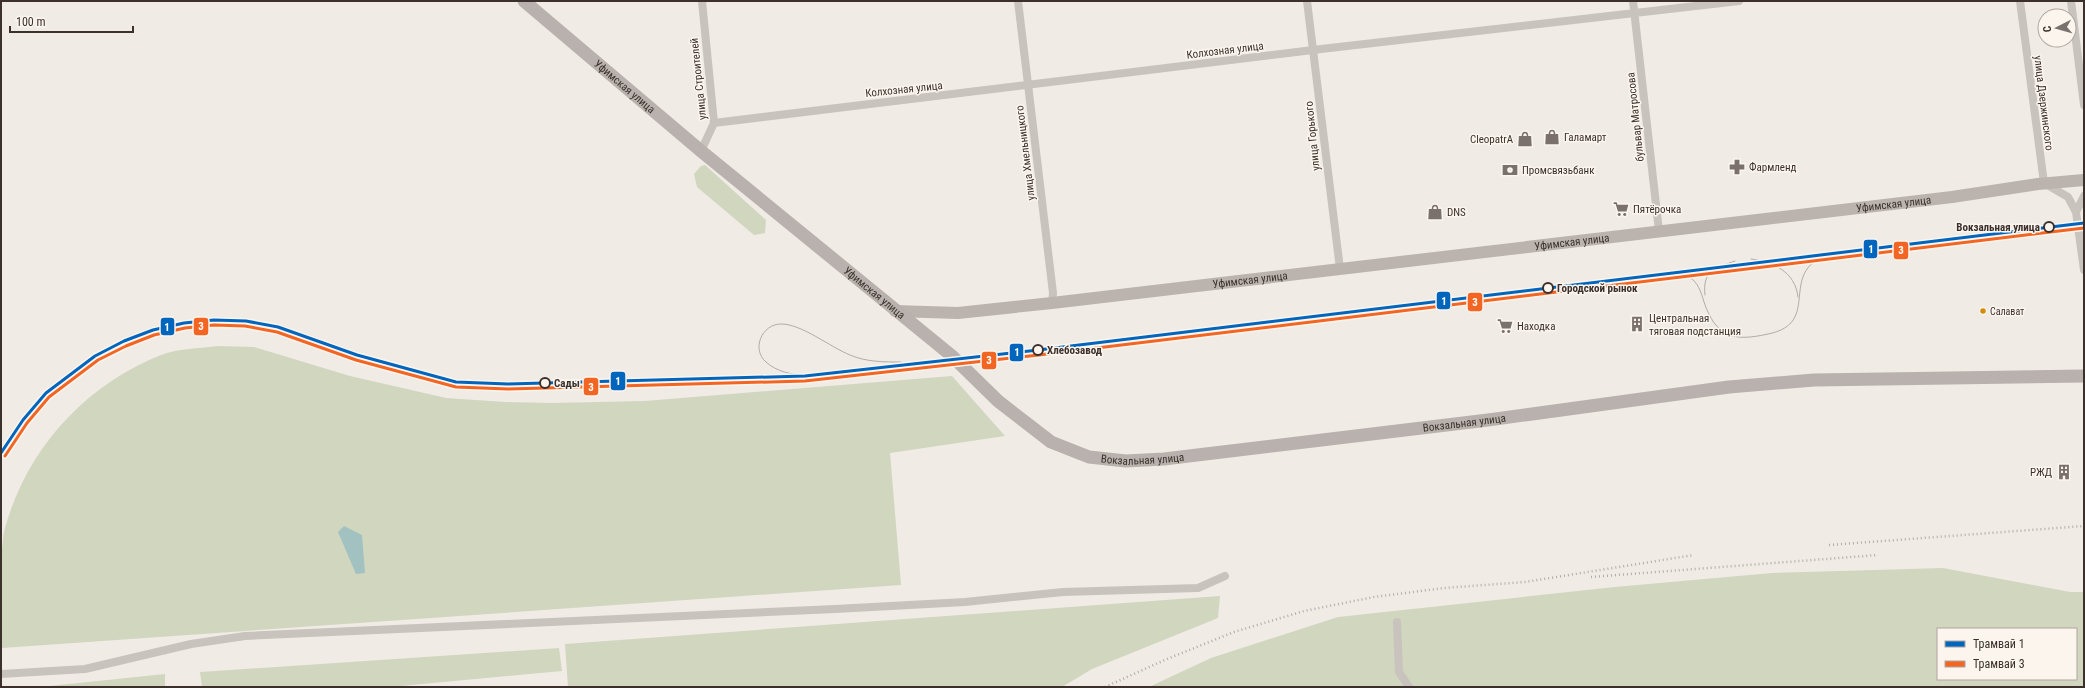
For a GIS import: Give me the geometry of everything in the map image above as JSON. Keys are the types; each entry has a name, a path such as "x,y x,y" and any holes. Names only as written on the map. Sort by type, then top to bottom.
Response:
{"main road":[{"name":"Уфимская улица","path":"524,1 701,151 895,311"},
{"name":"Вокзальная улица","path":"895,311 952,356 998,401 1051,442 1089,457 1126,461 1164,459 1729,388 1814,380 2084,376"}],"street":[{"name":"улица Строителей","path":"701,151 714,123 702,1"},
{"name":"улица Хмельницкого","path":"1018,1 1052,285 1052,303"},
{"name":"улица Горького","path":"1307,1 1314,50 1330,198 1340,269"},
{"name":"бульвар Матросова","path":"1633,1 1659,232"},
{"name":"Колхозная улица","path":"714,123 938,97 1027,84 1739,1"},
{"name":"улица Дзержинского","path":"2020,1 2044,183"},
{"path":"2071,1 2084,105"},
{"name":"Уфимская улица","path":"895,311 958,313 1052,303 1952,197 2044,183 2084,180"},
{"path":"2044,183 2068,197 2076,212 2084,270"},
{"path":"2076,212 2084,196"},
{"path":"1,674 85,669 191,644 245,636 835,609 965,602 1063,592 1182,589 1198,588 1226,576"},
{"path":"1397,622 1399,672 1409,687"}],"green space":[{"path":"705,165 766,220 765,233 754,235 697,187 694,174 701,166"},
{"path":"218,346 254,347 350,376 446,398 505,402 551,403 645,401 952,376 1005,436 890,453 901,585 2,648 1,574 4,530 15,499 28,472 44,446 63,423 84,402 133,368 161,355 174,351"},
{"path":"1943,568 2070,592 2084,592 2084,687 1149,687 1211,658 1338,617 1615,587 1772,573"},
{"path":"1220,596 1218,618 1092,669 1062,687 568,687 565,644"},
{"path":"559,648 562,671 390,687 202,687 200,672"},
{"path":"165,674 165,687 40,687"}],"water":[{"path":"344,526 362,535 365,573 356,574 338,532"}],"tram line":[{"name":"1","path":"1,453 23,420 46,393 95,356 124,341 153,330 184,323 214,320 246,321 278,327 357,355 456,382 508,384 805,376 1038,350 2084,223"},
{"name":"3","path":"5,456 27,423 49,397 98,360 126,346 154,335 185,328 214,325 245,326 277,332 356,360 456,387 508,389 805,381 1039,355 2084,228"},
{"path":"1674,273 1687,276 1697,284 1709,314 1720,330 1736,337 1756,336 1768,334 1784,328 1794,319 1798,308 1801,284 1805,272 1814,262 1830,254"},
{"path":"1751,259 1775,265 1782,269 1788,274 1796,288 1798,297"},
{"path":"1705,295 1706,280 1708,275 1716,268 1735,261"},
{"path":"805,376 779,370 766,362 762,357 759,351 759,344 764,333 769,328 774,325 789,325 807,332 842,351 862,359 901,362"}],"railway":[{"path":"1829,545 2084,526"},
{"path":"1105,687 1167,659 1234,632 1304,611 1374,597 1444,588 1525,582 1694,555"},
{"path":"1591,577 1878,555"}],"place":[{"name":"Галамарт","path":"1552,137"},
{"name":"CleopatrA","path":"1525,139"},
{"name":"Фармленд","path":"1737,167"},
{"name":"Промсвязьбанк","path":"1510,170"},
{"name":"Пятёрочка","path":"1621,209"},
{"name":"DNS","path":"1435,212"},
{"name":"Вокзальная улица","path":"2049,227"},
{"name":"Городской рынок","path":"1548,288"},
{"name":"Салават","path":"1983,311"},
{"name":"Центральная тяговая подстанция","path":"1637,324"},
{"name":"Находка","path":"1505,326"},
{"name":"Хлебозавод","path":"1038,350"},
{"name":"Сады","path":"545,383"},
{"name":"РЖД","path":"2064,472"}]}
